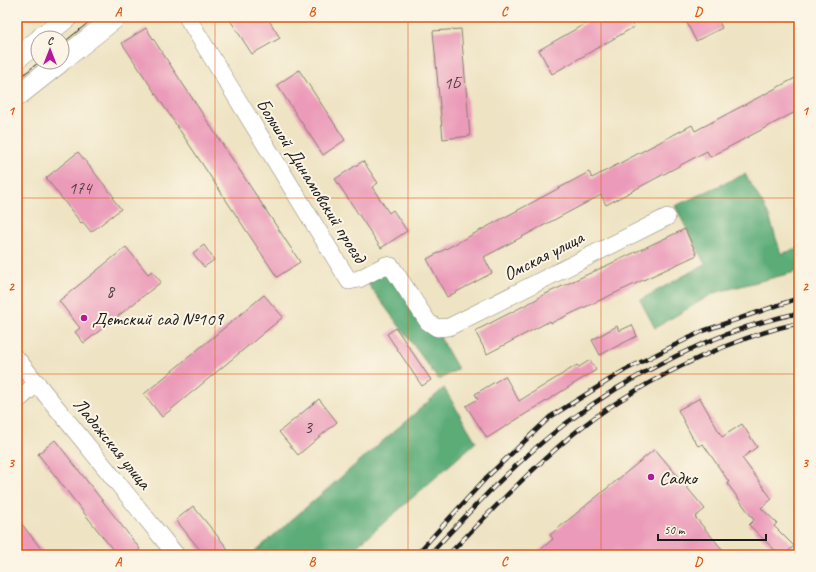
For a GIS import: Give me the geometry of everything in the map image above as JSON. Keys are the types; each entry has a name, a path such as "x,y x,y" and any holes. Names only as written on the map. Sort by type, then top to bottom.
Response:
{"street":[{"path":"51,30 67,17"},
{"path":"70,54 116,17"},
{"name":"Большой Динамовский проезд","path":"187,17 349,281 359,279 386,264 391,266 428,322 437,328"},
{"path":"17,58 30,47"},
{"path":"17,96 50,70"},
{"name":"Омская улица","path":"437,328 448,327 666,217"},
{"name":"Ладожская улица","path":"17,359 176,555"},
{"path":"17,401 37,383"}],"green space":[{"path":"745,174 768,213 781,254 799,248 799,271 714,293 655,328 640,300 705,264 675,206"},
{"path":"385,271 437,332 458,369 439,380 366,281"},
{"path":"444,388 476,442 347,555 251,555"}],"building":[{"path":"228,17 267,17 280,38 252,54"},
{"path":"597,17 628,17 634,27 552,74 539,50"},
{"path":"684,17 717,17 722,28 696,41"},
{"path":"146,28 300,262 277,277 122,43"},
{"path":"461,29 470,136 443,139 433,31"},
{"path":"299,70 345,140 323,155 277,85"},
{"path":"799,76 799,110 710,157 707,151 606,205 601,195 484,257 492,273 447,297 427,259 589,172 592,178 692,125 695,131"},
{"path":"78,152 114,197 113,199 121,209 91,232 83,222 81,223 46,178"},
{"path":"363,161 378,183 372,187 389,213 393,210 407,231 381,248 335,179"},
{"path":"685,229 697,255 551,323 550,321 487,354 475,331 539,297"},
{"path":"204,245 214,260 204,267 193,253"},
{"path":"126,247 148,274 152,271 161,282 84,343 75,332 80,328 59,301"},
{"path":"264,295 283,317 162,417 144,394"},
{"path":"632,325 637,336 600,355 592,340 617,326 619,331"},
{"path":"396,328 431,380 422,386 387,334"},
{"path":"590,360 596,370 487,438 466,406 478,399 475,394 505,376 519,401 577,365 579,367"},
{"path":"700,398 722,437 742,424 757,447 742,458 772,499 761,508 777,523 774,526 794,546 784,555 780,555 749,525 754,520 727,483 729,482 703,444 698,446 691,435 678,410"},
{"path":"319,399 337,422 298,455 279,432"},
{"path":"55,440 140,549 132,555 117,555 38,454"},
{"path":"655,449 705,509 695,517 727,555 534,555 553,539 550,535"},
{"path":"193,506 228,549 220,555 204,555 176,520"},
{"path":"17,518 46,555 17,555"}],"tram line":[{"path":"70,37 95,17"},
{"path":"17,80 30,69"}],"railway":[{"path":"416,555 487,477 550,417 625,370 703,331 799,298"},
{"path":"429,555 478,503 529,454 565,424 617,388 676,356 707,342 769,320 799,313"},
{"path":"448,555 508,494 556,449 595,417 650,383 710,353 740,340 770,330 799,323"}],"place":[{"name":"Детский сад №109","path":"84,318"},
{"name":"Садко","path":"651,477"}]}
